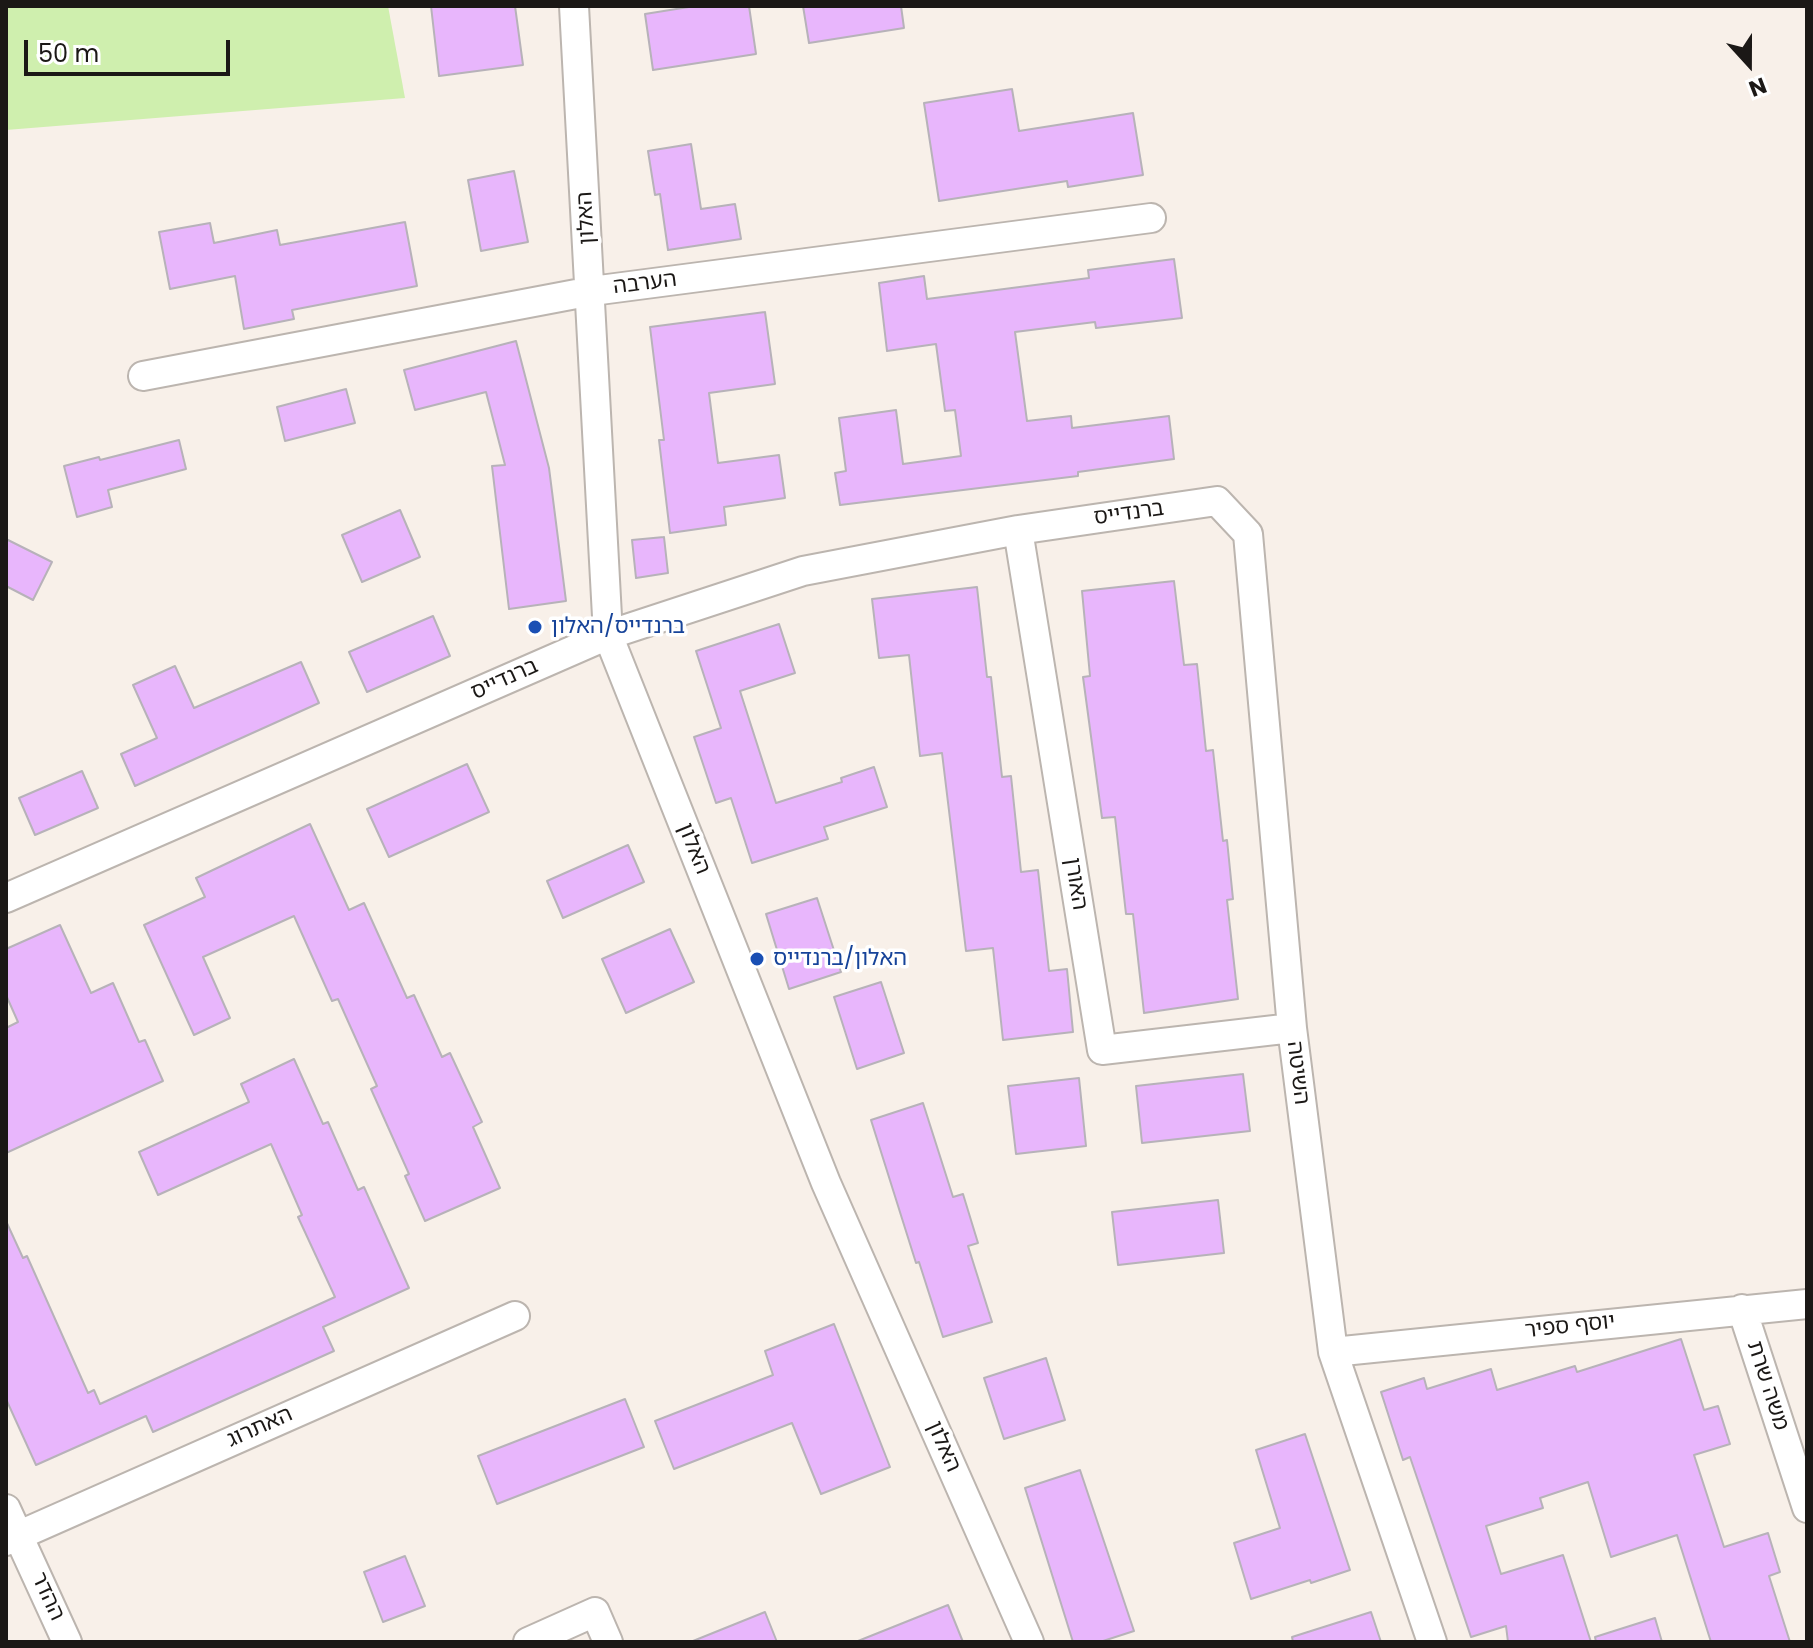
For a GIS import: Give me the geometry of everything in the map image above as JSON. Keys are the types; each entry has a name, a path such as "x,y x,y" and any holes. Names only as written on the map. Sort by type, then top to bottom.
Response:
{"street":[{"name":"האלון","path":"574,6 592,291 608,635 826,1183 1029,1642"},
{"name":"הערבה","path":"143,376 592,291 1151,218"},
{"name":"ברנדייס","path":"6,898 608,635 803,571 1018,530 1217,501"},
{"name":"השיטה","path":"1217,501 1248,534 1292,1028 1333,1352 1432,1642"},
{"name":"האורן","path":"1018,530 1102,1050 1292,1028"},
{"name":"יוסף ספיר","path":"1333,1352 1807,1304"},
{"name":"משה שרת","path":"1742,1309 1807,1508"},
{"name":"האתרוג","path":"12,1538 515,1316"},
{"name":"ההדר","path":"6,1509 12,1538 67,1642"},
{"path":"528,1642 595,1612 608,1642"}],"green space":[{"path":"6,6 388,6 405,98 6,130"}],"building":[{"path":"431,6 515,6 523,65 439,76"},
{"path":"695,6 749,6 756,54 653,70 645,14"},
{"path":"803,6 901,6 904,28 809,43"},
{"path":"1012,89 1019,131 1133,113 1143,175 1068,187 1067,181 939,201 924,103"},
{"path":"691,144 701,209 735,204 741,239 668,250 660,194 655,195 648,151"},
{"path":"514,171 528,242 481,251 468,180"},
{"path":"405,222 417,286 292,310 294,319 244,329 235,276 170,289 159,232 210,223 214,243 277,230 280,245"},
{"path":"1174,259 1182,318 1096,328 1095,322 1015,332 1027,421 1071,416 1072,428 1169,416 1174,459 1078,472 1078,476 840,505 835,473 846,471 839,418 896,410 903,464 961,456 955,410 945,411 936,344 887,351 879,283 924,276 927,299 1089,278 1088,270"},
{"path":"765,312 775,384 709,393 718,463 779,455 785,498 724,507 726,525 670,533 659,440 664,440 650,327"},
{"path":"516,341 549,468 566,601 509,609 492,466 505,465 486,392 415,410 404,370"},
{"path":"346,389 355,423 285,441 277,407"},
{"path":"179,440 186,469 108,490 112,507 77,517 64,466"},
{"path":"400,510 420,557 362,582 342,535"},
{"path":"664,537 668,573 636,578 632,540"},
{"path":"6,539 52,562 33,600 6,586"},
{"path":"1174,581 1184,665 1197,664 1206,751 1213,750 1223,841 1227,840 1233,899 1227,900 1238,999 1144,1013 1133,914 1126,914 1115,817 1102,818 1083,677 1090,676 1082,591"},
{"path":"977,587 1002,777 1011,776 1021,872 1038,870 1049,971 1067,969 1073,1032 1003,1040 993,948 966,951 942,753 920,756 909,655 879,658 872,599"},
{"path":"433,616 450,656 367,692 349,652"},
{"path":"779,624 795,673 740,691 776,803 842,782 841,778 874,767 887,807 824,827 828,839 752,863 731,798 716,803 694,737 721,728 696,651"},
{"path":"301,662 319,703 135,786 121,754 157,738 133,685 175,666 194,708"},
{"path":"467,764 489,812 389,857 367,809"},
{"path":"82,771 98,808 35,835 19,798"},
{"path":"310,824 349,910 364,903 407,998 414,995 442,1057 450,1053 482,1122 473,1127 500,1188 425,1221 405,1176 409,1174 371,1089 377,1086 338,999 332,1001 294,916 203,957 230,1018 194,1035 144,925 205,897 196,878"},
{"path":"628,845 644,882 563,918 547,881"},
{"path":"817,898 841,972 789,989 766,914"},
{"path":"60,925 91,993 113,983 139,1042 145,1040 163,1081 6,1153 6,1028 18,1022 6,995 6,949"},
{"path":"670,929 694,982 626,1013 602,959"},
{"path":"881,982 904,1053 857,1069 834,997"},
{"path":"294,1059 323,1124 328,1122 358,1190 364,1187 409,1288 323,1327 334,1351 153,1432 146,1416 36,1465 6,1399 6,1221 23,1258 27,1256 88,1393 94,1390 100,1404 335,1297 298,1217 302,1215 271,1144 158,1195 139,1152 249,1102 241,1084"},
{"path":"1243,1074 1250,1131 1142,1143 1136,1086"},
{"path":"1079,1078 1086,1146 1016,1154 1008,1086"},
{"path":"923,1103 953,1197 963,1194 978,1243 968,1246 992,1322 943,1337 871,1120"},
{"path":"1218,1200 1224,1253 1118,1265 1112,1212"},
{"path":"834,1324 890,1467 821,1494 792,1423 674,1469 655,1421 773,1375 765,1351"},
{"path":"1681,1339 1704,1410 1718,1406 1730,1444 1694,1455 1724,1547 1768,1533 1780,1572 1769,1576 1790,1642 1711,1642 1677,1535 1611,1557 1588,1482 1540,1498 1543,1508 1486,1526 1501,1574 1563,1555 1591,1642 1508,1642 1506,1626 1471,1637 1410,1457 1403,1460 1381,1392 1424,1378 1427,1389 1491,1369 1497,1390 1575,1366 1577,1372"},
{"path":"1046,1358 1065,1420 1004,1439 984,1378"},
{"path":"625,1399 644,1447 497,1504 478,1456"},
{"path":"1305,1434 1350,1570 1251,1599 1234,1543 1280,1528 1256,1450"},
{"path":"1080,1470 1134,1631 1100,1642 1073,1642 1025,1488"},
{"path":"405,1556 425,1606 383,1622 364,1572"},
{"path":"948,1605 963,1642 858,1642 858,1641"},
{"path":"765,1612 777,1642 693,1642 693,1641"},
{"path":"1371,1612 1381,1642 1293,1642 1292,1637"},
{"path":"1655,1618 1662,1642 1596,1642 1595,1637"}],"place":[{"name":"ברנדייס/האלון","path":"535,627"},
{"name":"האלון/ברנדייס","path":"757,959"}]}
